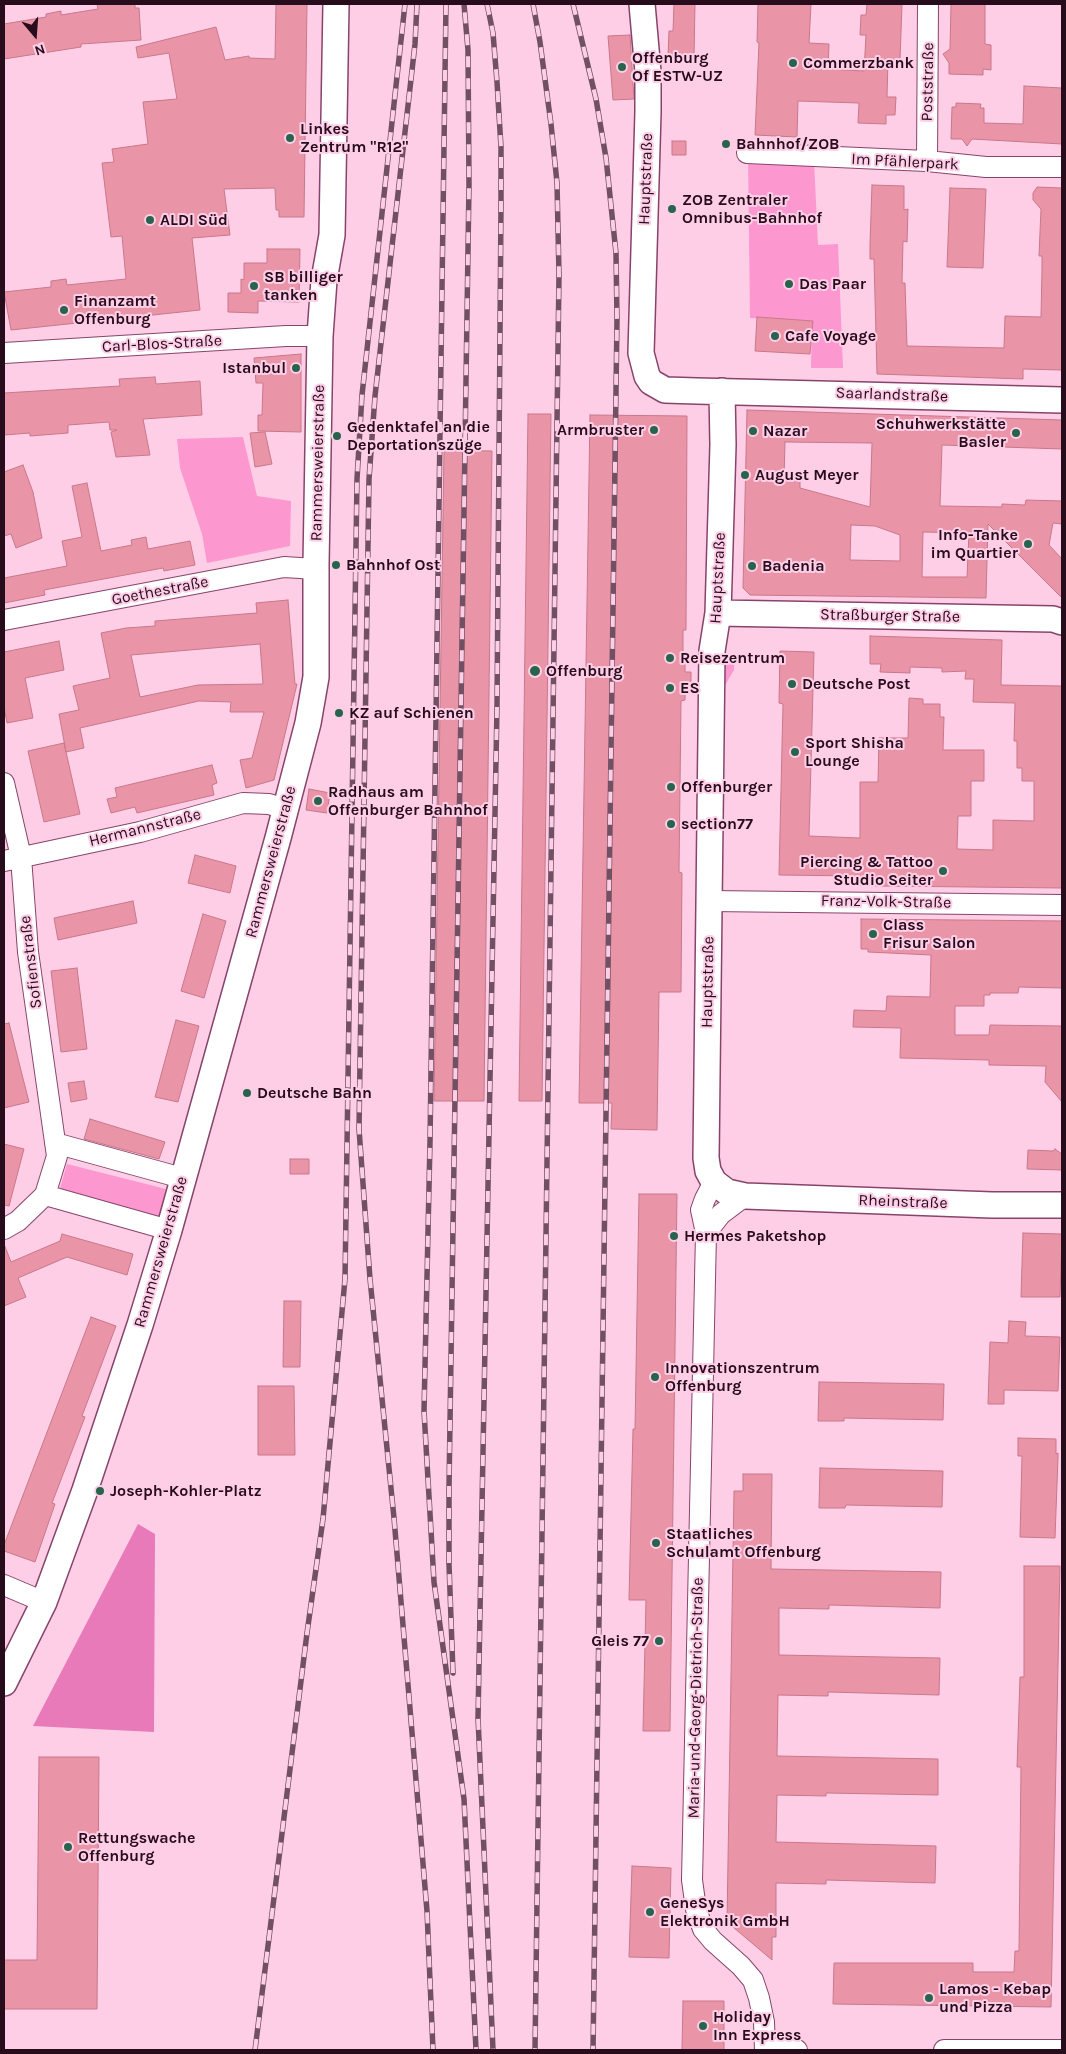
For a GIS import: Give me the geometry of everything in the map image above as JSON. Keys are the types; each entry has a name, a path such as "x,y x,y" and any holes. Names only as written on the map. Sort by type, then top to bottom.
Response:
{"street":[{"name":"Rammersweierstraße","path":"4,1684 44,1602 85,1490 169,1230 308,723 316,677 320,336 324,280 332,235 336,4"},
{"name":"Poststraße","path":"927,161 928,4"},
{"name":"Hauptstraße","path":"641,5 648,72 641,354 643,365 647,376 658,387 665,390 722,391 723,445 718,613 712,651 706,1158 708,1171 714,1182"},
{"name":"Im Pfählerpark","path":"747,153 927,161 986,167 1062,167"},
{"name":"Carl-Blos-Straße","path":"4,353 286,336 320,336"},
{"name":"Saarlandstraße","path":"722,391 1062,400"},
{"name":"Goethestraße","path":"4,620 284,567 316,569"},
{"name":"Straßburger Straße","path":"718,613 1059,619"},
{"name":"Sofienstraße","path":"4,783 13,859 56,1142 57,1156 45,1195"},
{"name":"Hermannstraße","path":"13,859 140,832 243,803 269,804 285,809"},
{"name":"Franz-Volk-Straße","path":"709,901 1062,905"},
{"path":"56,1142 182,1178"},
{"path":"714,1182 727,1192 745,1196"},
{"name":"Maria-und-Georg-Dietrich-Straße","path":"714,1182 704,1199 702,1210 706,1233 692,1880 696,1909 703,1929 713,1942 740,1966 752,1980 759,1998 764,2022 765,2049"},
{"path":"4,1228 18,1221 45,1195 169,1230"},
{"path":"706,1233 721,1214 745,1196"},
{"name":"Rheinstraße","path":"745,1196 992,1205 1062,1205"},
{"path":"4,1585 44,1602"},
{"path":"765,2049 797,2050"},
{"path":"944,2050 1062,2050"}],"shaded area":[{"path":"748,155 814,160 818,245 838,244 843,368 811,368 812,321 750,318"},
{"path":"243,437 257,496 291,501 290,546 207,563 202,534 180,468 177,439"},
{"path":"719,663 734,664 734,670 724,687 721,687"},
{"path":"67,1164 166,1189 159,1218 59,1192"},
{"path":"138,1524 155,1534 154,1732 33,1726"}],"building":[{"path":"97,4 135,4 135,8 139,8 141,40 81,44 81,47 4,59 4,24 46,17 46,14 61,11 61,15 98,9"},
{"path":"276,4 307,4 304,217 279,217 279,210 276,210 275,188 224,189 230,235 192,238 200,310 11,330 4,292 51,287 51,281 66,279 67,285 126,279 122,236 111,237 102,163 114,162 112,149 148,144 143,102 177,99 169,53 138,58 136,47 216,27 225,60 249,56 249,58 275,59"},
{"path":"674,4 695,4 694,57 668,56 669,31 673,31"},
{"path":"758,4 811,4 809,43 829,44 828,69 864,71 866,35 860,35 861,15 866,15 867,4 902,4 900,61 888,60 887,97 896,97 895,115 886,115 886,124 858,123 859,103 798,101 797,137 755,135 759,43 757,42"},
{"path":"951,4 985,4 985,44 991,45 991,70 983,69 983,75 949,74 949,63 943,54 950,49"},
{"name":"Offenburg Of ESTW-UZ","path":"630,35 634,99 613,100 608,36"},
{"path":"1024,86 1062,88 1062,144 972,139 967,146 962,139 951,139 952,107 956,107 956,103 981,104 980,108 984,108 984,123 1023,124"},
{"path":"672,141 686,141 686,155 672,155"},
{"path":"872,185 904,186 904,210 908,209 907,242 903,241 902,283 905,283 907,346 1004,348 1005,316 1041,317 1042,256 1039,256 1041,209 1033,200 1033,193 1037,187 1062,188 1062,370 1023,369 1023,379 877,374 874,259 870,259"},
{"path":"950,188 986,189 983,268 947,267"},
{"path":"267,249 300,249 299,302 258,301 258,313 228,312 228,293 241,293 241,279 244,280 244,263 267,263"},
{"path":"757,317 813,321 810,354 755,351"},
{"path":"301,354 301,432 258,431 258,415 262,415 263,383 256,383 254,358"},
{"path":"155,377 156,384 200,381 202,415 143,419 150,455 116,457 111,432 117,430 110,430 109,422 68,425 68,433 30,436 30,433 4,435 4,393 120,386 119,379"},
{"path":"747,410 1062,420 1062,449 942,445 940,506 1002,507 1002,504 1025,505 1026,500 1062,501 1062,524 1053,523 1049,545 1062,559 1062,598 988,524 986,598 750,595 743,588","holes":["785,442 872,443 870,507 800,488 800,481 784,481","851,525 875,526 900,535 900,561 850,560","923,532 969,533 967,577 922,577"]},
{"path":"528,414 551,414 542,1101 519,1101"},
{"path":"590,415 687,416 686,630 683,630 683,660 685,661 685,672 691,672 691,689 685,689 685,700 681,701 679,872 682,873 681,992 659,992 657,1130 611,1129 612,1103 579,1103"},
{"path":"265,432 272,464 255,467 250,433"},
{"path":"444,450 492,451 484,1101 434,1101"},
{"path":"23,465 33,492 42,538 16,548 11,534 4,536 4,472"},
{"path":"87,483 101,551 132,545 131,540 146,537 148,549 190,541 195,565 164,571 163,568 44,590 45,595 4,603 4,578 67,566 62,541 82,537 72,486"},
{"path":"288,600 295,684 297,684 274,780 246,788 240,760 252,758 264,712 230,712 231,702 199,701 80,728 84,748 66,752 59,714 79,710 73,686 110,678 101,633 126,628 155,626 155,621 257,613 256,603","holes":["260,644 263,684 198,685 140,697 131,655"]},
{"path":"870,636 1002,640 1001,685 1062,686 1062,888 880,886 859,885 859,876 779,875 783,704 779,703 780,651 814,652 809,836 860,838 860,782 878,782 879,738 908,738 909,698 923,699 923,704 940,704 940,717 944,717 943,750 984,750 984,781 971,781 971,816 958,816 957,849 993,850 993,820 1034,821 1034,781 1022,781 1022,768 1017,768 1017,741 1014,741 1015,703 973,702 974,679 965,679 966,671 942,672 942,668 910,667 910,673 880,672 881,664 870,664"},
{"path":"59,641 64,670 25,678 33,718 7,723 4,707 4,652"},
{"path":"64,743 80,814 44,822 28,751"},
{"path":"212,765 217,783 212,785 214,795 137,813 135,807 111,813 107,799 117,797 115,788"},
{"name":"Radhaus am Offenburger Bahnhof","path":"309,789 330,793 327,813 306,810"},
{"path":"195,855 236,866 230,893 188,883"},
{"path":"133,901 137,923 58,940 54,918"},
{"path":"203,914 226,921 204,998 181,991"},
{"path":"861,919 1062,921 1062,988 1019,987 1018,993 990,993 990,995 984,995 984,1006 955,1006 955,1035 989,1035 990,1025 1062,1026 1062,1102 1045,1082 1046,1066 989,1065 989,1060 900,1058 901,1028 853,1027 854,1010 886,1011 887,996 930,997 931,955 868,952 868,949 861,949"},
{"path":"77,968 87,1049 61,1052 51,971"},
{"path":"176,1020 199,1026 178,1102 155,1097"},
{"path":"9,1023 29,1102 4,1108 4,1024"},
{"path":"84,1081 87,1099 71,1102 68,1083"},
{"path":"90,1119 165,1142 159,1159 84,1139"},
{"path":"4,1144 24,1149 9,1206 4,1205"},
{"path":"1055,1149 1062,1154 1062,1170 1027,1169 1028,1150 1053,1151"},
{"path":"290,1159 309,1159 309,1174 290,1174"},
{"path":"639,1194 677,1194 670,1731 643,1731 646,1600 629,1600 633,1429 635,1429"},
{"path":"1023,1233 1062,1234 1060,1297 1021,1297"},
{"path":"62,1234 133,1254 127,1275 67,1257 18,1278 26,1297 4,1306 4,1244 11,1262 60,1241"},
{"path":"284,1301 301,1301 300,1367 283,1367"},
{"path":"91,1317 116,1326 82,1416 85,1417 52,1503 55,1504 35,1562 4,1551 4,1545"},
{"path":"1009,1321 1026,1322 1025,1336 1060,1337 1058,1391 1004,1390 1004,1404 988,1404 990,1342 1008,1343"},
{"path":"819,1382 944,1384 943,1420 844,1418 844,1421 818,1421"},
{"path":"258,1386 294,1386 295,1455 258,1455"},
{"path":"1018,1438 1056,1439 1056,1454 1058,1453 1058,1457 1055,1538 1020,1537 1022,1456 1018,1456"},
{"path":"820,1468 943,1471 942,1507 846,1505 845,1508 819,1508"},
{"path":"743,1474 772,1474 771,1569 941,1572 940,1608 829,1605 829,1609 779,1608 779,1655 940,1658 939,1695 828,1692 828,1696 778,1695 777,1756 938,1759 938,1795 826,1793 826,1796 777,1795 776,1842 936,1846 935,1883 826,1880 826,1884 776,1883 776,1937 772,1937 772,1960 727,1922 734,1491 743,1491"},
{"path":"1024,1566 1060,1566 1051,2007 833,2004 834,1963 973,1963 973,1972 1014,1972 1015,1951 1019,1951 1021,1767 1017,1767 1020,1677 1024,1677"},
{"name":"Rettungswache Offenburg","path":"39,1757 99,1757 97,2009 4,2009 4,1960 37,1960"},
{"name":"GeneSys Elektronik GmbH","path":"632,1866 671,1868 669,1958 629,1957"},
{"name":"Holiday Inn Express","path":"683,2001 724,2001 724,2050 682,2050"}],"railway":[{"path":"255,2050 323,1519 345,1279 357,479 362,395 405,4"},
{"path":"417,4 415,44 375,396 369,479 359,1129 370,1279 394,1518 427,1911 433,2050"},
{"path":"446,4 430,1142 424,1411 434,1582 464,1799 476,2050"},
{"path":"453,1673 449,1564 449,1487 469,185 468,50 464,4"},
{"path":"487,4 493,33 497,82 501,147 501,205 497,707 478,1718 493,2050"},
{"path":"533,4 551,124 557,183 559,275 535,2050"},
{"path":"573,4 596,99 606,158 616,253 617,319 593,2050"}],"place":[{"name":"Commerzbank","path":"793,63"},
{"name":"Offenburg Of ESTW-UZ","path":"622,67"},
{"name":"Linkes Zentrum \"R12\"","path":"290,138"},
{"name":"Bahnhof/ZOB","path":"726,144"},
{"name":"ZOB Zentraler Omnibus-Bahnhof","path":"672,209"},
{"name":"ALDI Süd","path":"150,220"},
{"name":"Das Paar","path":"789,284"},
{"name":"SB billiger tanken","path":"254,286"},
{"name":"Finanzamt Offenburg","path":"64,310"},
{"name":"Cafe Voyage","path":"775,336"},
{"name":"Istanbul","path":"296,368"},
{"name":"Armbruster","path":"654,430"},
{"name":"Nazar","path":"753,431"},
{"name":"Schuhwerkstätte Basler","path":"1016,433"},
{"name":"Gedenktafel an die Deportationszüge","path":"337,436"},
{"name":"August Meyer","path":"745,475"},
{"name":"Info-Tanke im Quartier","path":"1028,544"},
{"name":"Bahnhof Ost","path":"336,565"},
{"name":"Badenia","path":"752,566"},
{"name":"Reisezentrum","path":"670,658"},
{"name":"Offenburg","path":"535,671"},
{"name":"Deutsche Post","path":"792,684"},
{"name":"ES","path":"670,688"},
{"name":"KZ auf Schienen","path":"339,713"},
{"name":"Sport Shisha Lounge","path":"795,752"},
{"name":"Offenburger","path":"671,787"},
{"name":"Radhaus am Offenburger Bahnhof","path":"318,801"},
{"name":"section77","path":"671,824"},
{"name":"Piercing & Tattoo Studio Seiter","path":"943,871"},
{"name":"Class Frisur Salon","path":"873,934"},
{"name":"Deutsche Bahn","path":"247,1093"},
{"name":"Hermes Paketshop","path":"674,1236"},
{"name":"Innovationszentrum Offenburg","path":"655,1377"},
{"name":"Joseph-Kohler-Platz","path":"100,1491"},
{"name":"Staatliches Schulamt Offenburg","path":"656,1543"},
{"name":"Gleis 77","path":"659,1641"},
{"name":"Rettungswache Offenburg","path":"68,1847"},
{"name":"GeneSys Elektronik GmbH","path":"650,1912"},
{"name":"Lamos - Kebap und Pizza","path":"929,1998"},
{"name":"Holiday Inn Express","path":"703,2026"}]}
